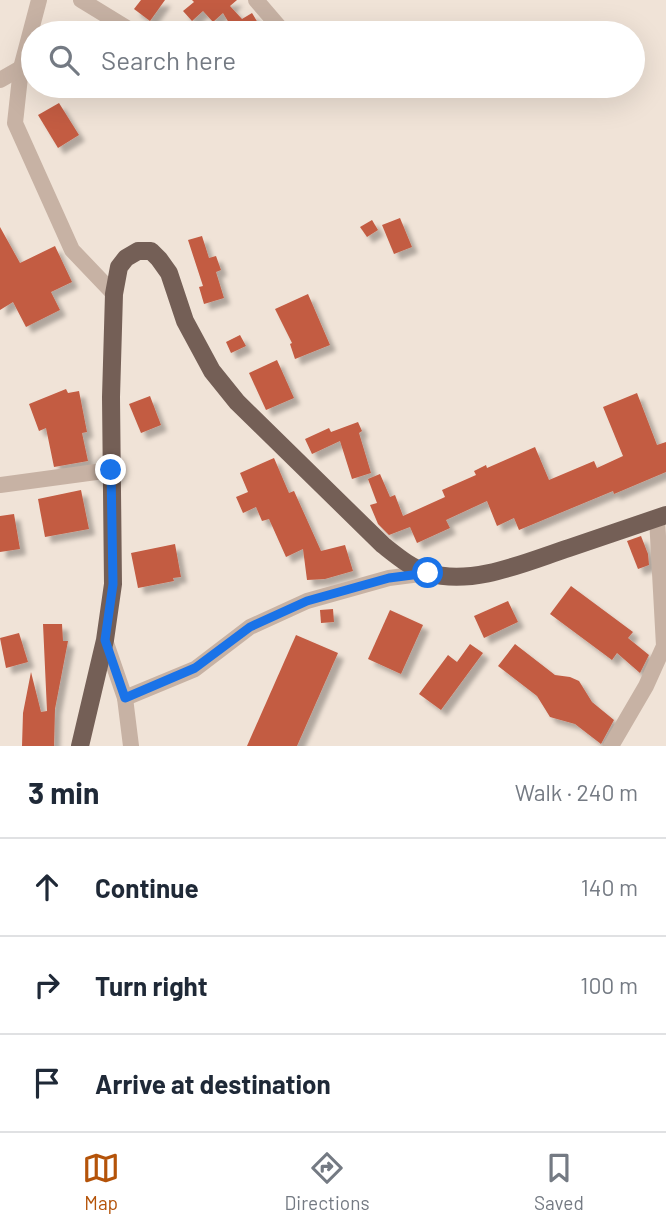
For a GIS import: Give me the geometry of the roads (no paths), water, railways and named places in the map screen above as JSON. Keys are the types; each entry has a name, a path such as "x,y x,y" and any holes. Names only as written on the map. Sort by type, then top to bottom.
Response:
{"main road":[{"path":"80,746 105,640 113,584 111,397 114,294 119,267 126,258 138,251 150,251 169,273 178,303 198,347 212,371 237,402 383,545 406,563 428,573 456,577 481,574 662,516"}],"street":[{"path":"33,21 39,0"},
{"path":"81,0 115,21"},
{"path":"256,0 274,21"},
{"path":"0,80 21,68"},
{"path":"21,68 15,123 72,250 114,294"},
{"path":"0,485 111,470"},
{"path":"611,746 646,686 664,646 662,516"},
{"path":"125,698 195,668 250,627 307,601 389,578 428,573"},
{"path":"105,640 125,698 131,746"}]}
